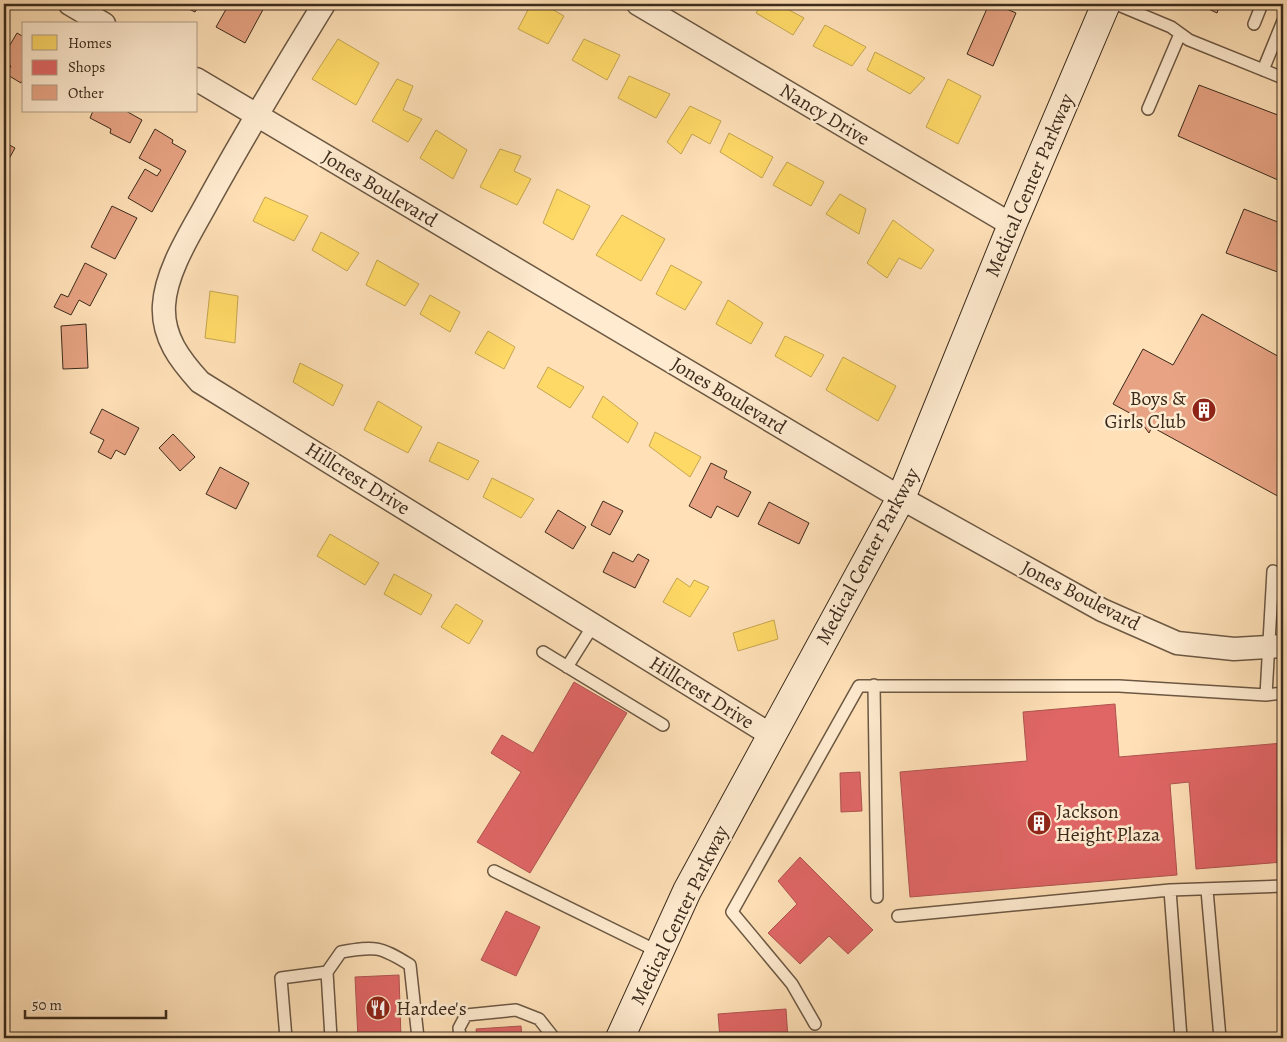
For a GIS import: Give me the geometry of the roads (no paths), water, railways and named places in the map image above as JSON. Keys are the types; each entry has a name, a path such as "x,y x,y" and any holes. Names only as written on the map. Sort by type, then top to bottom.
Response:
{"main road":[{"name":"Medical Center Parkway","path":"620,1038 687,891 901,498 1012,225 1106,4"}],"street":[{"path":"70,4 101,22"},
{"path":"255,114 324,4"},
{"name":"Nancy Drive","path":"638,4 1012,225"},
{"name":"Jones Boulevard","path":"198,80 901,498 1102,610 1177,643 1234,649 1276,646"},
{"name":"Hillcrest Drive","path":"255,114 175,261 164,305 167,330 178,358 200,382 771,735"}],"lane":[{"path":"1116,4 1171,27 1189,40 1283,78"},
{"path":"1254,24 1262,4"},
{"path":"1263,70 1283,21"},
{"path":"1148,109 1180,34"},
{"path":"1266,695 1276,646 1272,571"},
{"path":"567,666 594,624"},
{"path":"543,652 663,725"},
{"path":"874,685 877,897"},
{"path":"815,1024 792,984 732,912 859,686 1118,686 1266,695 1283,693"},
{"path":"494,871 659,952"},
{"path":"898,916 1170,890 1283,886"},
{"path":"1170,890 1181,1038"},
{"path":"1207,890 1220,1038"},
{"path":"331,1038 327,972 341,952 370,947 388,951 410,965 418,1038"},
{"path":"286,1038 281,978 327,972"},
{"path":"460,1038 459,1028 466,1015 516,1010 538,1019 554,1038"}],"place":[{"name":"Boys & Girls Club","path":"1204,410"},
{"name":"Jackson Height Plaza","path":"1039,823"},
{"name":"Hardee's","path":"378,1008"}]}
